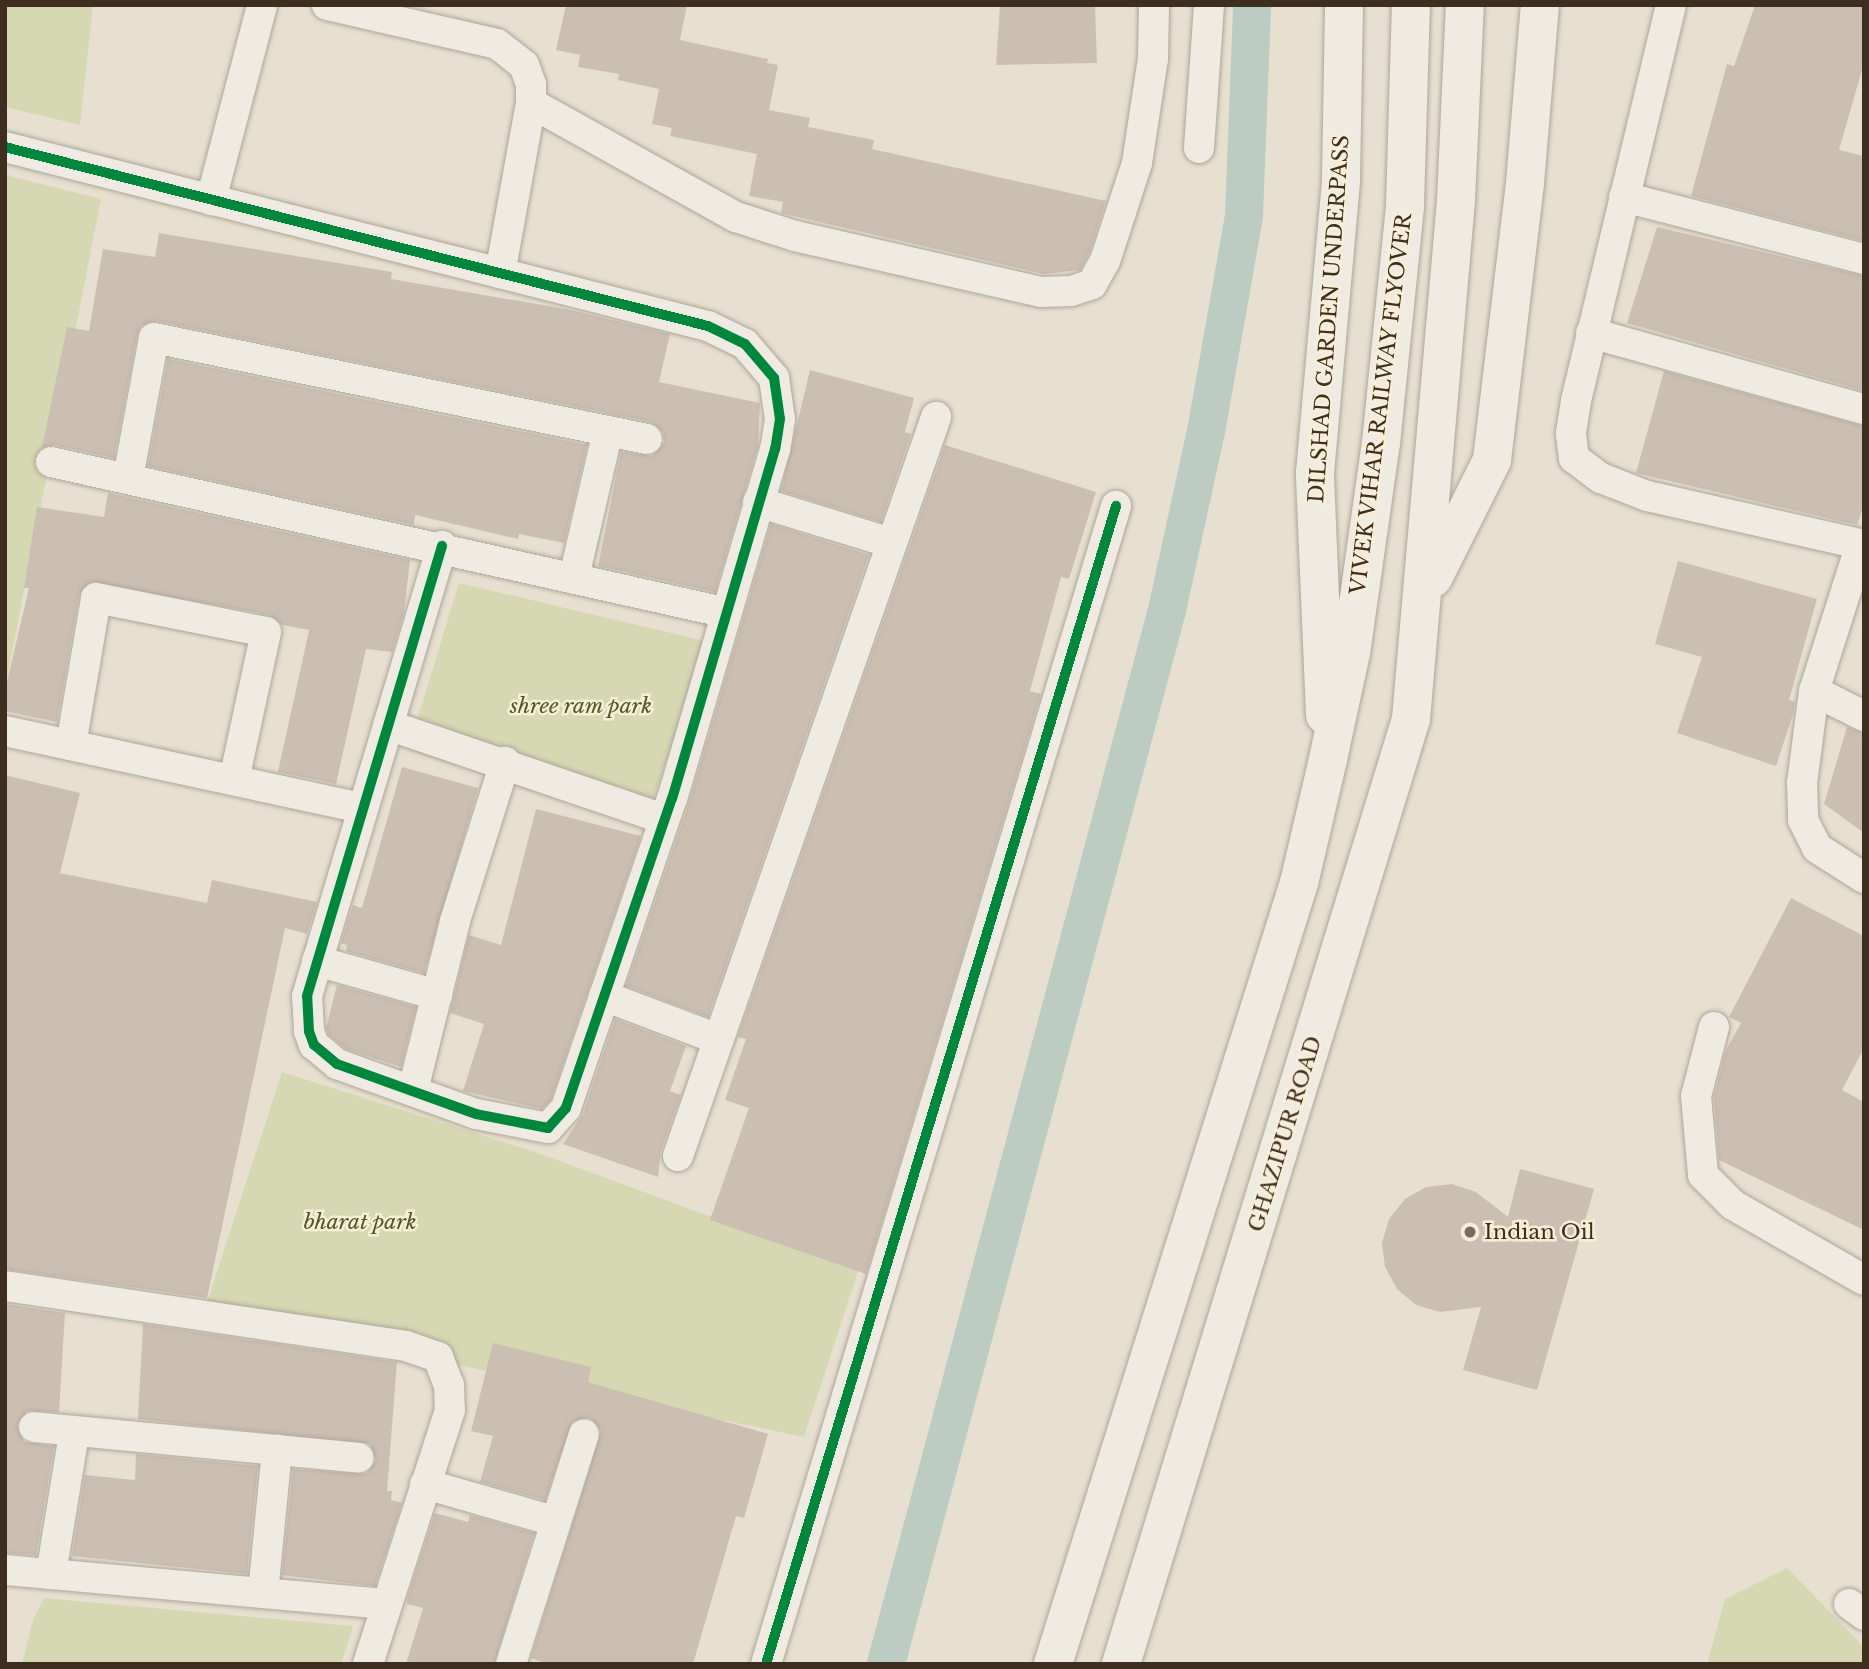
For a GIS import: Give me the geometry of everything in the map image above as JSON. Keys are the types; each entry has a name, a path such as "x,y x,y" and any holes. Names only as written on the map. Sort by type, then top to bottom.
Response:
{"main road":[{"name":"DILSHAD GARDEN UNDERPASS","path":"1328,759 1317,618 1315,472 1341,179 1344,5"},
{"name":"VIVEK VIHAR RAILWAY FLYOVER","path":"1328,759 1351,653 1381,443 1405,205 1411,5"},
{"path":"1423,599 1456,200 1465,5"},
{"path":"1423,599 1492,460 1525,183 1540,5"},
{"name":"GHAZIPUR ROAD","path":"1121,1664 1411,719 1423,599"},
{"path":"1053,1664 1299,883 1328,759"}],"street":[{"path":"211,200 262,5"},
{"path":"327,5 497,44 524,65 531,84 531,103 500,273"},
{"path":"531,103 736,216 795,236 1042,292 1072,292 1092,284 1105,261 1137,163 1153,59 1154,5"},
{"path":"1199,148 1209,5"},
{"path":"1671,5 1576,401 1571,434 1574,458 1601,478 1647,496 1862,544 1814,691 1802,783 1803,820 1817,848 1864,878"},
{"path":"5,147 708,326 745,344 774,378 779,419 758,502 723,612 664,819 566,1108 548,1128 477,1114 337,1064 314,1045 306,1012 317,961 442,546"},
{"path":"1624,197 1864,259"},
{"path":"1591,333 1864,409"},
{"path":"128,478 154,338 647,439"},
{"path":"678,1156 936,417"},
{"path":"574,577 608,431"},
{"path":"51,462 442,546 723,612"},
{"path":"758,502 891,543"},
{"path":"766,1664 1116,506"},
{"path":"71,745 96,598 266,632 234,780"},
{"path":"1814,691 1864,716"},
{"path":"388,725 505,762 664,819"},
{"path":"5,731 362,808"},
{"path":"413,1090 455,920 505,762"},
{"path":"317,961 437,995"},
{"path":"604,996 718,1039"},
{"path":"1714,1027 1696,1096 1703,1175 1733,1205 1864,1280"},
{"path":"5,1286 406,1346 438,1357 449,1385 450,1410 384,1604 368,1664"},
{"path":"34,1427 74,1433 359,1458"},
{"path":"51,1574 74,1433"},
{"path":"511,1664 554,1521 584,1434"},
{"path":"263,1593 277,1450"},
{"path":"425,1484 554,1521"},
{"path":"5,1570 384,1604"}],"green space":[{"path":"5,5 93,5 80,125 5,107"},
{"path":"5,175 101,199 5,688"},
{"name":"shree ram park","path":"459,583 709,642 644,823 408,750"},
{"name":"bharat park","path":"282,1072 538,1153 858,1271 804,1437 204,1312"},
{"path":"1787,1568 1864,1647 1864,1664 1707,1664 1725,1599"},
{"path":"44,1598 353,1626 341,1664 22,1664 33,1620"}],"building":[{"path":"566,5 687,5 680,40 768,59 767,63 778,65 769,110 810,118 808,127 874,140 872,149 1106,201 1089,254 1080,270 1044,274 781,213 783,202 749,196 757,154 670,136 672,128 652,124 659,89 618,80 619,74 578,67 580,55 556,50"},
{"path":"1000,5 1095,5 1097,63 996,65"},
{"path":"1755,5 1864,5 1864,63 1839,150 1864,156 1864,241 1691,196 1727,64 1734,66"},
{"path":"1657,227 1864,276 1864,391 1627,323"},
{"path":"159,233 392,272 391,279 566,309 670,334 659,382 760,403 758,445 715,592 598,566 621,452 652,456 664,443 663,433 651,422 157,321 141,326 137,335 114,458 55,445 42,447 67,327 89,331 103,249 155,257"},
{"path":"168,359 587,445 564,543 519,534 518,539 415,515 414,525 148,466"},
{"path":"810,370 914,398 905,432 911,434 881,522 781,491"},
{"path":"1664,371 1864,426 1864,505 1857,525 1636,473"},
{"path":"945,445 1096,492 1069,579 1061,577 1030,691 1041,694 866,1274 710,1220 749,1108 725,1100 746,1039 738,1037"},
{"path":"108,493 410,560 404,612 392,652 366,649 336,784 278,772 309,630 282,625 269,615 90,582 79,595 57,722 5,711 5,690 29,588 24,588 37,507 104,517"},
{"path":"771,524 869,555 708,1017 626,986 689,803"},
{"path":"1678,561 1817,599 1789,700 1795,702 1793,714 1776,766 1677,733 1702,657 1655,644"},
{"path":"1847,727 1864,733 1864,833 1824,804"},
{"path":"402,767 478,788 424,973 346,951 347,945 341,943 353,905 362,908"},
{"path":"5,775 80,793 60,873 207,903 212,880 317,902 307,934 285,928 207,1298 5,1269"},
{"path":"536,809 641,836 551,1099 542,1109 463,1091 484,1024 450,1013 469,935 501,945"},
{"path":"1791,898 1864,936 1864,1048 1842,1090 1864,1102 1864,1230 1719,1160 1714,1097 1726,1050 1741,1023 1729,1017"},
{"path":"337,985 416,1007 401,1067 346,1049 329,1035 326,1028"},
{"path":"615,1019 686,1046 670,1091 681,1095 661,1150 658,1177 563,1144 583,1114"},
{"path":"1520,1169 1594,1189 1537,1390 1463,1370 1481,1307 1440,1312 1416,1305 1397,1289 1385,1267 1382,1243 1389,1219 1405,1199 1426,1187 1452,1184 1476,1192 1508,1217"},
{"path":"5,1304 65,1313 59,1412 27,1411 17,1425 24,1442 54,1446 36,1555 5,1553"},
{"path":"143,1324 397,1362 387,1491 392,1491 391,1500 402,1503 375,1586 282,1575 293,1469 366,1474 376,1460 370,1444 138,1419"},
{"path":"493,1343 591,1367 588,1382 768,1434 744,1518 736,1516 693,1664 547,1664 531,1658 601,1431 590,1418 572,1422 545,1500 480,1482 493,1436 471,1431"},
{"path":"136,1454 258,1466 247,1574 72,1556 85,1475 135,1480"},
{"path":"435,1513 468,1522 470,1515 534,1533 494,1664 406,1664 423,1608 407,1604 408,1596"}],"waterway":[{"path":"886,1664 1167,610 1207,426 1244,216 1252,5"}],"cycle path":[{"path":"5,147 708,326 745,344 774,378 780,419 775,449 672,798 566,1108 548,1128 476,1114 337,1064 314,1045 309,1031 307,996 442,546"},
{"path":"766,1664 1116,506"}],"place":[{"name":"Indian Oil","path":"1470,1232"}]}
